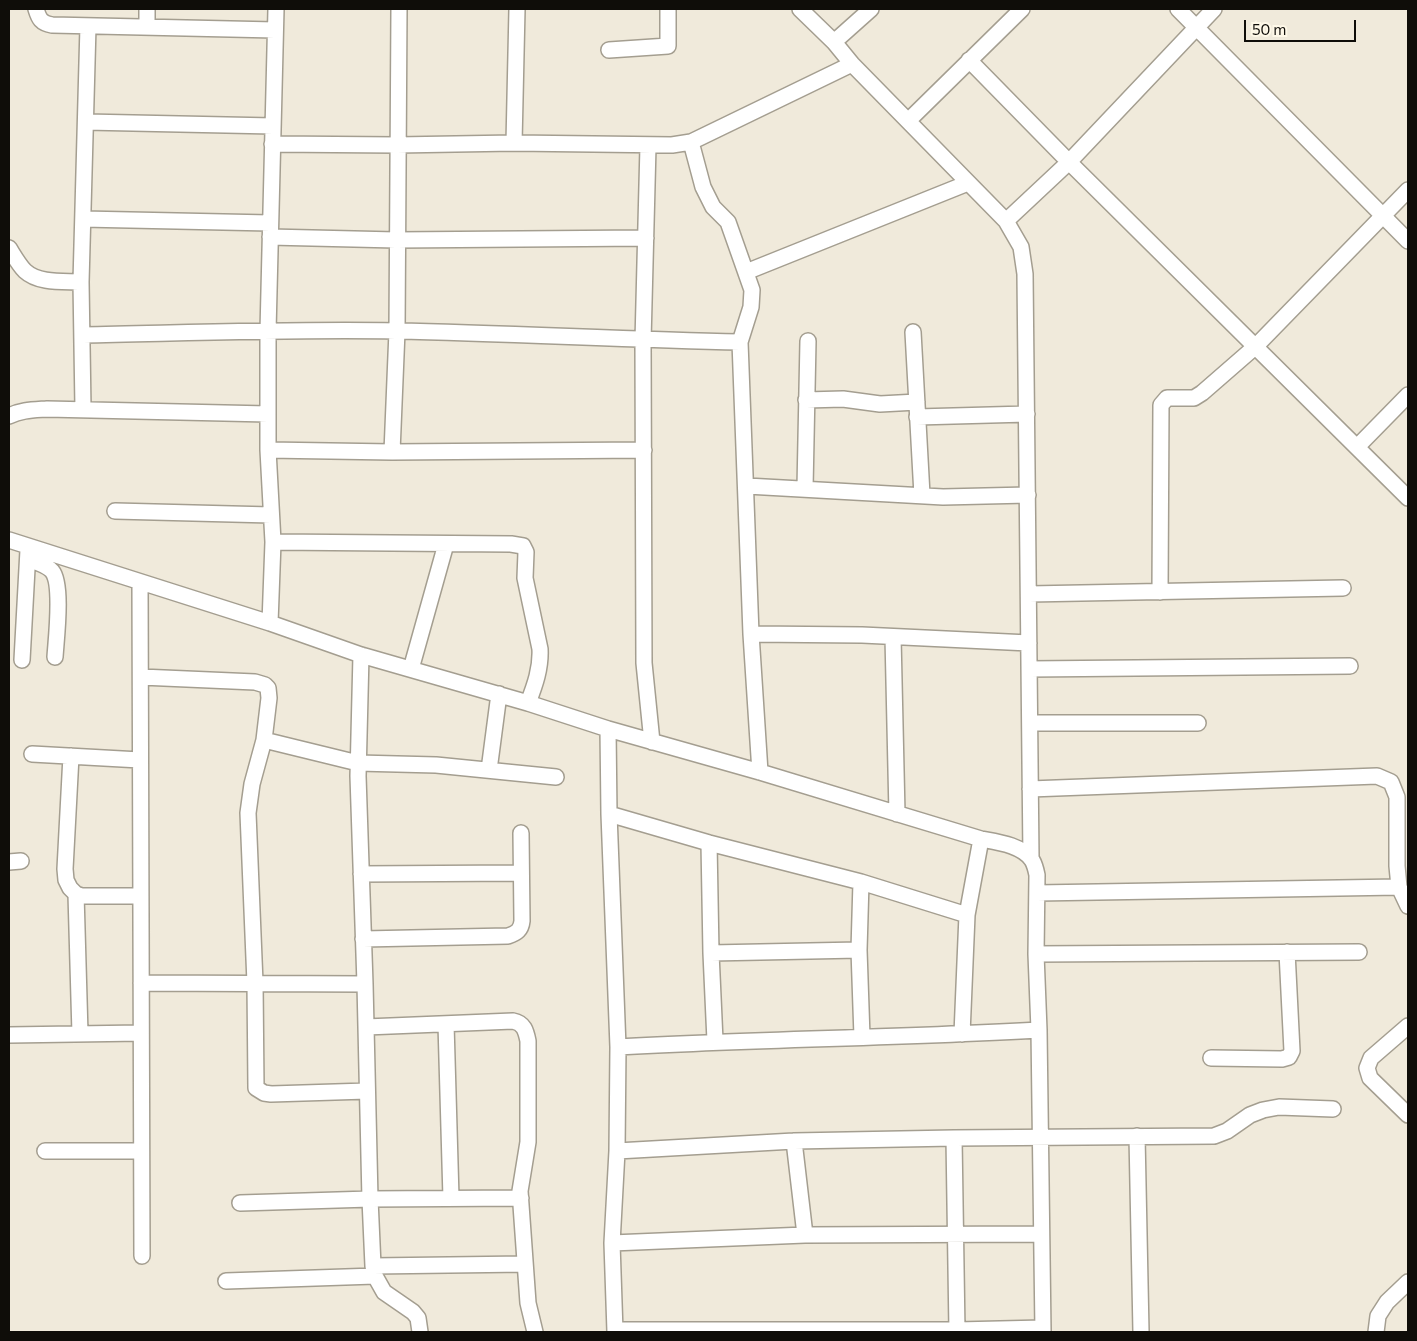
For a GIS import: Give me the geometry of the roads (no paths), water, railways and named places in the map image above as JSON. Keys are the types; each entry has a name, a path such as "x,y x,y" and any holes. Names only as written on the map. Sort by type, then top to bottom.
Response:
{"street":[{"path":"36,9 39,19 47,24 275,30"},
{"path":"147,9 147,27"},
{"path":"270,623 273,542 268,450 268,331 276,9"},
{"path":"392,452 397,331 396,240 399,9"},
{"path":"514,143 517,9"},
{"path":"609,50 668,46 668,9"},
{"path":"800,9 1006,221 1021,247 1026,274 1031,858"},
{"path":"834,42 871,9"},
{"path":"908,121 1022,9"},
{"path":"1178,9 1408,241"},
{"path":"1006,221 1069,162 1214,9"},
{"path":"83,409 81,282 88,26"},
{"path":"969,60 1069,162 1408,498"},
{"path":"272,144 397,145 514,143 672,145 691,142 852,64"},
{"path":"86,122 272,126"},
{"path":"691,142 703,187 712,207 728,222 752,290 752,299 740,342 751,634 760,772"},
{"path":"648,146 644,341 644,663 652,742"},
{"path":"746,272 968,183"},
{"path":"1160,592 1161,405 1167,398 1194,398 1256,346 1408,190"},
{"path":"83,219 270,230 396,240 646,238"},
{"path":"9,248 24,270 32,276 43,280 81,282"},
{"path":"83,335 268,331 397,331 644,341 740,342"},
{"path":"913,332 922,495"},
{"path":"805,488 808,342"},
{"path":"1357,447 1408,395"},
{"path":"806,400 843,399 880,404 917,402"},
{"path":"9,416 16,412 27,410 83,409 268,414"},
{"path":"918,417 1027,414"},
{"path":"268,450 392,452 644,450"},
{"path":"746,486 980,497 1028,495"},
{"path":"115,511 271,515"},
{"path":"9,540 52,571 56,578 58,600 55,657"},
{"path":"273,542 520,545 525,549 524,578 540,649 535,685 528,703"},
{"path":"411,669 446,544"},
{"path":"28,552 140,582 270,623 361,655 499,694 608,729 760,772 981,839 1008,845 1031,858 1035,865 1037,876 1036,954 1039,1030 1040,1234 1043,1330 615,1331 612,1243 617,1151 618,1047 609,814 608,729"},
{"path":"22,660 28,552"},
{"path":"140,582 139,896 142,1256"},
{"path":"1029,594 1343,588"},
{"path":"751,634 893,636 1029,643"},
{"path":"893,636 897,814"},
{"path":"361,655 358,763 370,1199 374,1271 384,1292 413,1312 418,1318 420,1332"},
{"path":"1029,669 1350,666"},
{"path":"141,677 262,683 268,688 269,698 264,740 252,784 248,813 255,983 256,1088 264,1093 271,1094 367,1091"},
{"path":"489,770 499,694"},
{"path":"1030,722 1198,723"},
{"path":"264,740 358,763 414,763 556,777"},
{"path":"32,754 140,760"},
{"path":"71,756 66,880 70,888 76,894 82,896 139,896"},
{"path":"1030,789 1377,776 1391,782 1397,797 1397,866 1399,887 1408,906"},
{"path":"609,814 709,843 861,882 967,915"},
{"path":"364,939 508,936 514,934 521,927 521,833"},
{"path":"962,1034 967,915 981,839"},
{"path":"709,843 715,1041"},
{"path":"361,874 521,873"},
{"path":"861,882 859,950 862,1037"},
{"path":"1037,893 1399,887"},
{"path":"76,894 80,1034"},
{"path":"711,953 859,950"},
{"path":"1211,1058 1282,1059 1289,1057 1292,1050 1287,952"},
{"path":"1036,954 1360,952"},
{"path":"141,983 365,984"},
{"path":"366,1027 513,1021 519,1022 526,1031 528,1041 528,1142 521,1183 521,1198 528,1303 535,1332"},
{"path":"446,1024 451,1198"},
{"path":"1408,1026 1370,1058 1367,1068 1370,1078 1408,1115"},
{"path":"618,1047 715,1041 1039,1030"},
{"path":"9,1035 141,1033"},
{"path":"617,1151 794,1141 1214,1136 1227,1131 1250,1115 1263,1110 1279,1107 1333,1109"},
{"path":"1137,1136 1141,1332"},
{"path":"954,1138 957,1331"},
{"path":"794,1141 805,1235"},
{"path":"45,1151 141,1151"},
{"path":"240,1203 370,1199 521,1198"},
{"path":"612,1243 805,1235 1040,1234"},
{"path":"226,1281 374,1271 525,1264"},
{"path":"1376,1332 1378,1316 1387,1302 1408,1282"}]}
